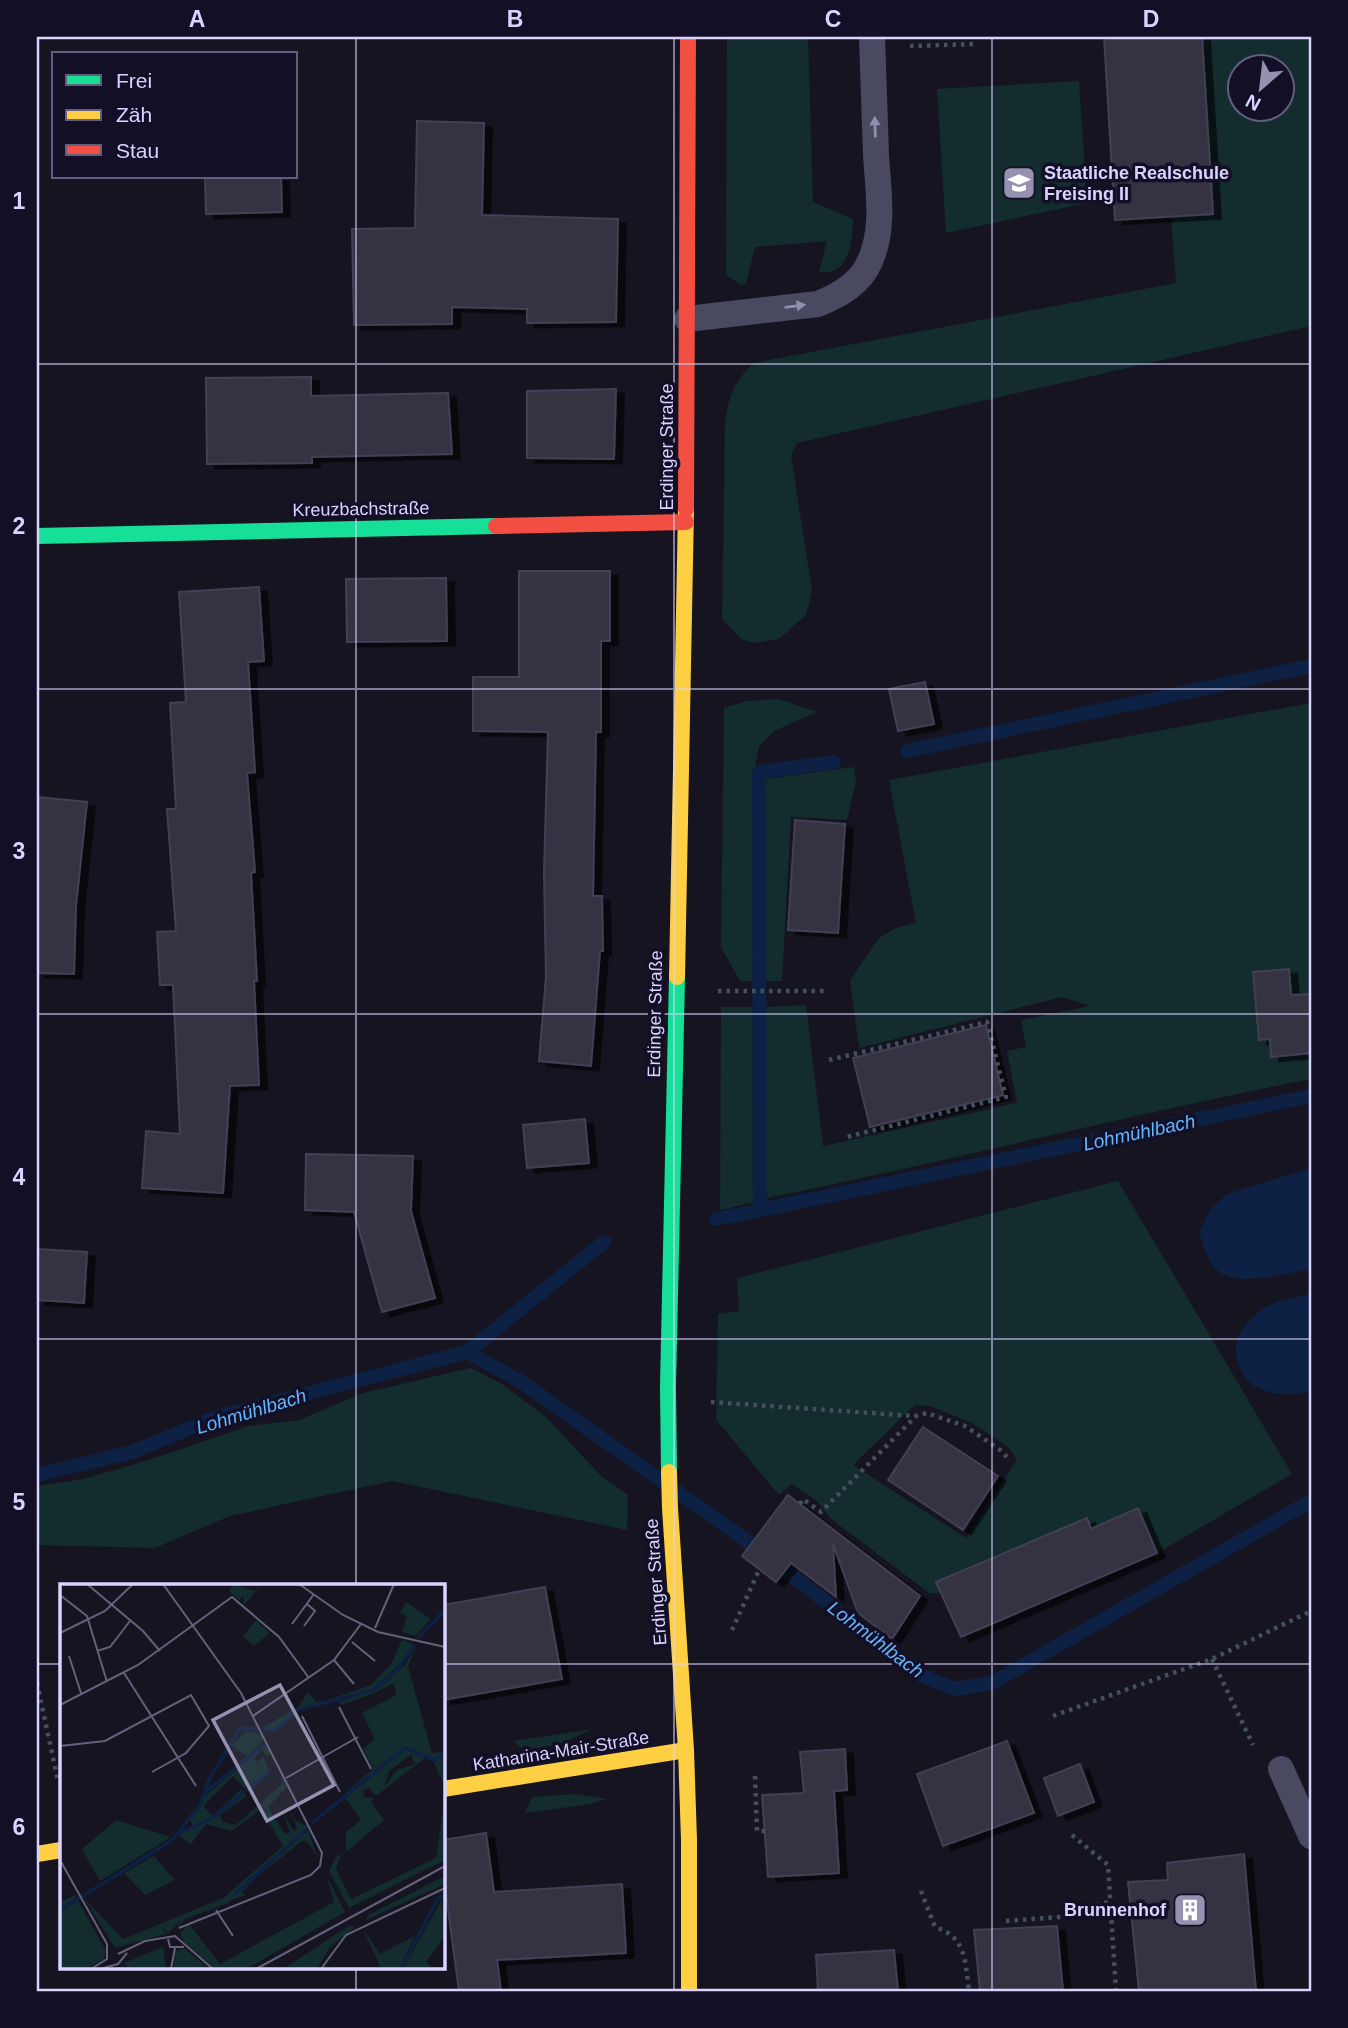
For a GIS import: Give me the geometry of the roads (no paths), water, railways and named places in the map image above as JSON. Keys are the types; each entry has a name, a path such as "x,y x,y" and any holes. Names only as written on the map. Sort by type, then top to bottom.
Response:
{"street":[{"name":"Erdinger Straße","path":"688,37 686,522 668,1386 670,1508 686,1750 689,1991"},
{"name":"Kreuzbachstraße","path":"37,536 686,522"},
{"name":"Katharina-Mair-Straße","path":"444,1789 686,1750"},
{"path":"37,1854 60,1850"}],"lane":[{"path":"687,319 818,304 834,298 861,276 870,261 879,223 872,37"},
{"path":"1281,1769 1311,1836"}],"water":[{"path":"1311,1168 1311,1269 1251,1279 1228,1276 1215,1269 1199,1233 1210,1210 1227,1194"},
{"path":"1311,1293 1311,1391 1282,1394 1253,1385 1245,1377 1237,1359 1236,1347 1241,1331 1269,1305"}],"waterway":[{"name":"Lohmühlbach","path":"907,751 1311,666"},
{"name":"Lohmühlbach","path":"760,1210 759,772 834,762"},
{"name":"Lohmühlbach","path":"716,1219 1311,1096"},
{"name":"Lohmühlbach","path":"467,1352 604,1242"},
{"name":"Lohmühlbach","path":"37,1475 132,1452 217,1417 467,1352 520,1381 743,1538 924,1677 955,1689 992,1683 1311,1501"}],"place":[{"name":"Staatliche Realschule Freising II","path":"1019,183"},
{"name":"Brunnenhof","path":"1190,1910"}]}
